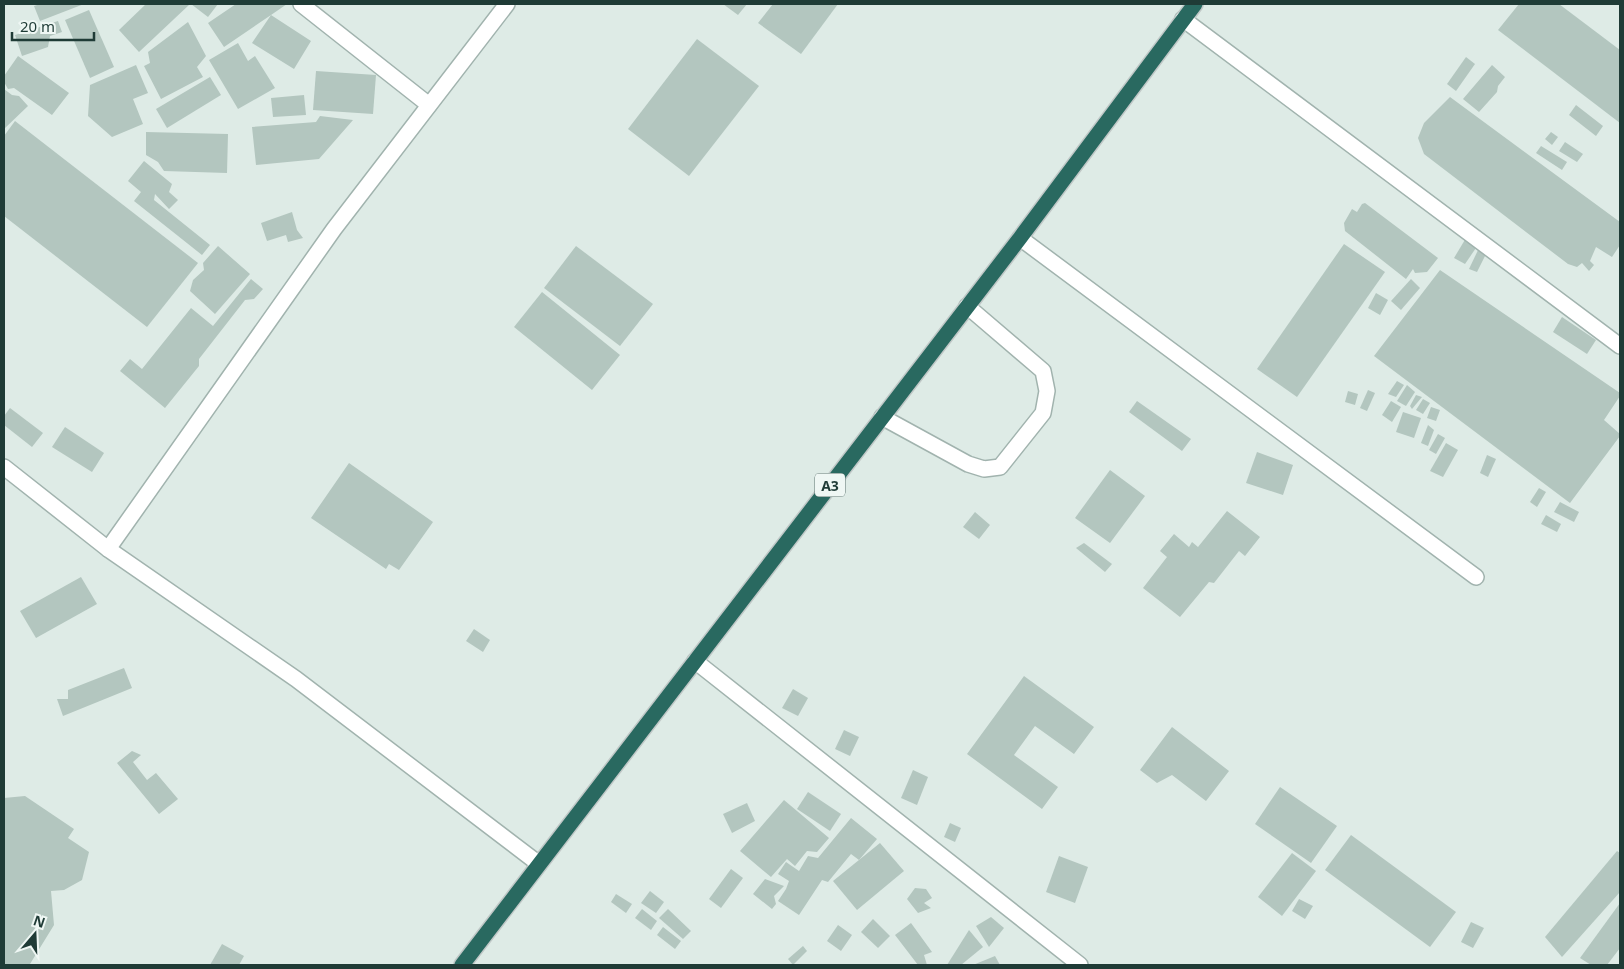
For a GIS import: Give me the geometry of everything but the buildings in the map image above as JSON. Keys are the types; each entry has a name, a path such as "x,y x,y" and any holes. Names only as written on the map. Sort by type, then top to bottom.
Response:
{"highway":[{"name":"A3","path":"462,965 1020,238 1195,4"}],"street":[{"path":"301,4 429,105"},
{"path":"108,549 334,229 507,4"},
{"path":"1183,19 1620,346"},
{"path":"1020,238 1476,577"},
{"path":"882,417 968,464 984,469 1000,467 1043,413 1047,392 1043,371 967,306"},
{"path":"4,468 108,549 296,679 540,864"},
{"path":"695,661 1080,965"}]}
